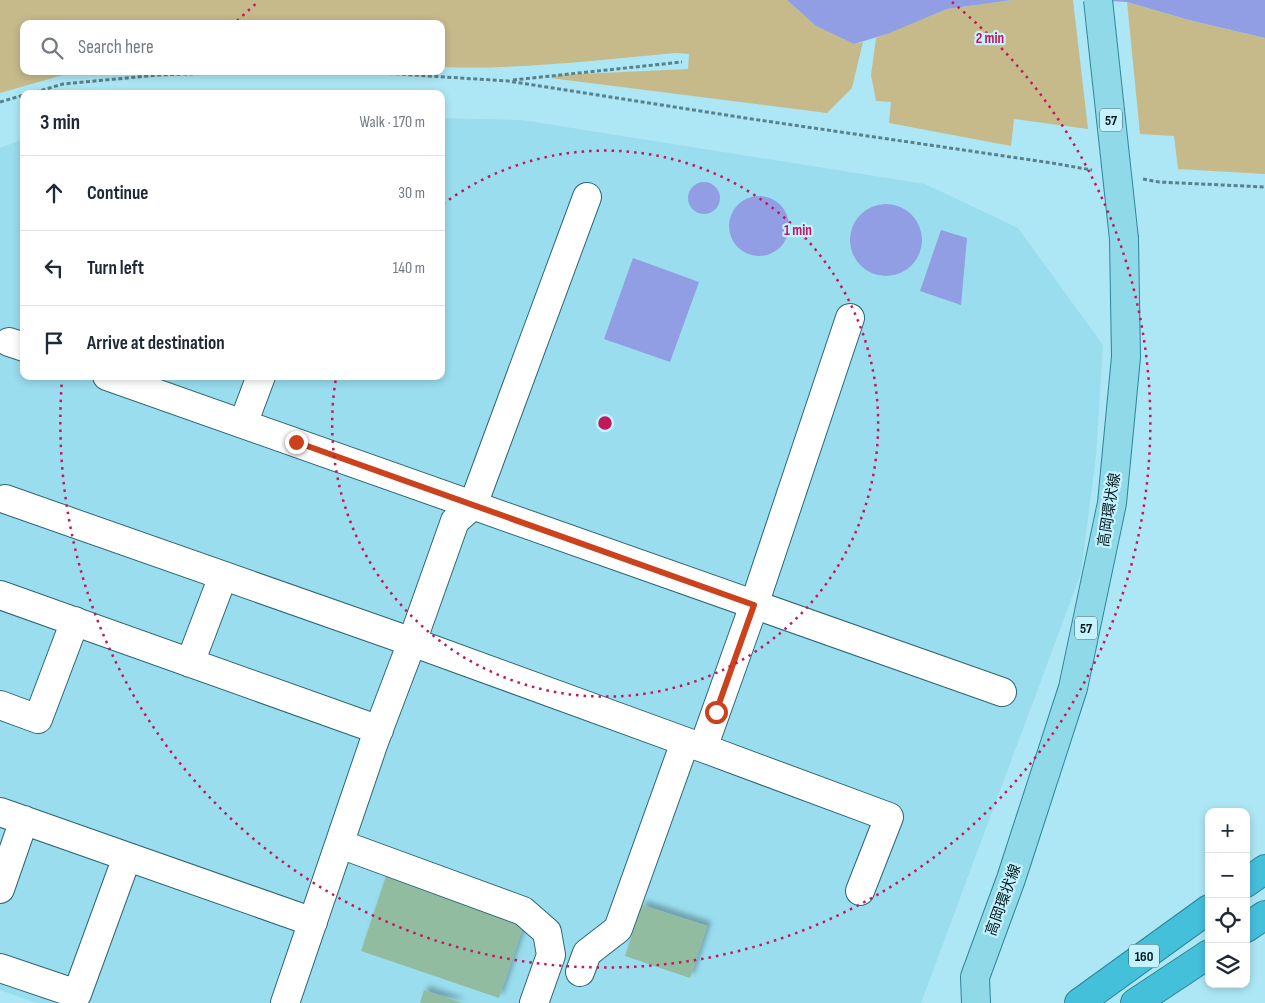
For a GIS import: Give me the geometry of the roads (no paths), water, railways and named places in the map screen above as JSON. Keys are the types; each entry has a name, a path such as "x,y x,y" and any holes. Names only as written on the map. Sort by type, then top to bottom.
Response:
{"highway":[{"path":"1250,879 1265,869"},
{"name":"160","path":"1079,1003 1205,913"},
{"path":"1250,925 1265,915"},
{"name":"160","path":"1135,1003 1205,957"}],"main road":[{"name":"高岡環状線","path":"976,1003 975,977 1011,879 1073,688 1112,503 1126,357 1124,239 1098,0"}],"lane":[{"path":"285,1003 379,730 455,521 473,505 588,197"},
{"path":"534,1003 563,964 587,953 618,929 754,605 850,318"},
{"path":"129,380 151,384 243,424 1002,692"},
{"path":"243,424 260,380"},
{"path":"2,503 223,576 412,642 889,817 860,891"},
{"path":"190,662 223,576"},
{"path":"0,595 379,730"},
{"path":"0,705 38,719 75,621"},
{"path":"0,889 12,816 313,922"},
{"path":"340,844 523,911 547,932 563,964"},
{"path":"0,968 77,994 127,857"}],"water":[{"path":"787,0 1012,0 947,9 887,34 854,44 816,26"},
{"path":"1094,0 1265,0 1265,38 1189,20 1127,2"},
{"path":"704,182 715,187 720,198 715,209 704,214 693,209 688,198 693,187"},
{"path":"753,196 765,196 776,201 784,209 789,220 787,238 776,251 765,256 753,256 742,251 734,243 729,232 729,220 734,209 742,201"},
{"path":"893,204 912,214 920,226 922,240 920,254 912,266 900,274 879,276 860,266 852,254 850,233 860,214 872,206"},
{"path":"941,230 967,238 961,305 920,291"},
{"path":"633,258 699,282 670,362 604,339"}]}
